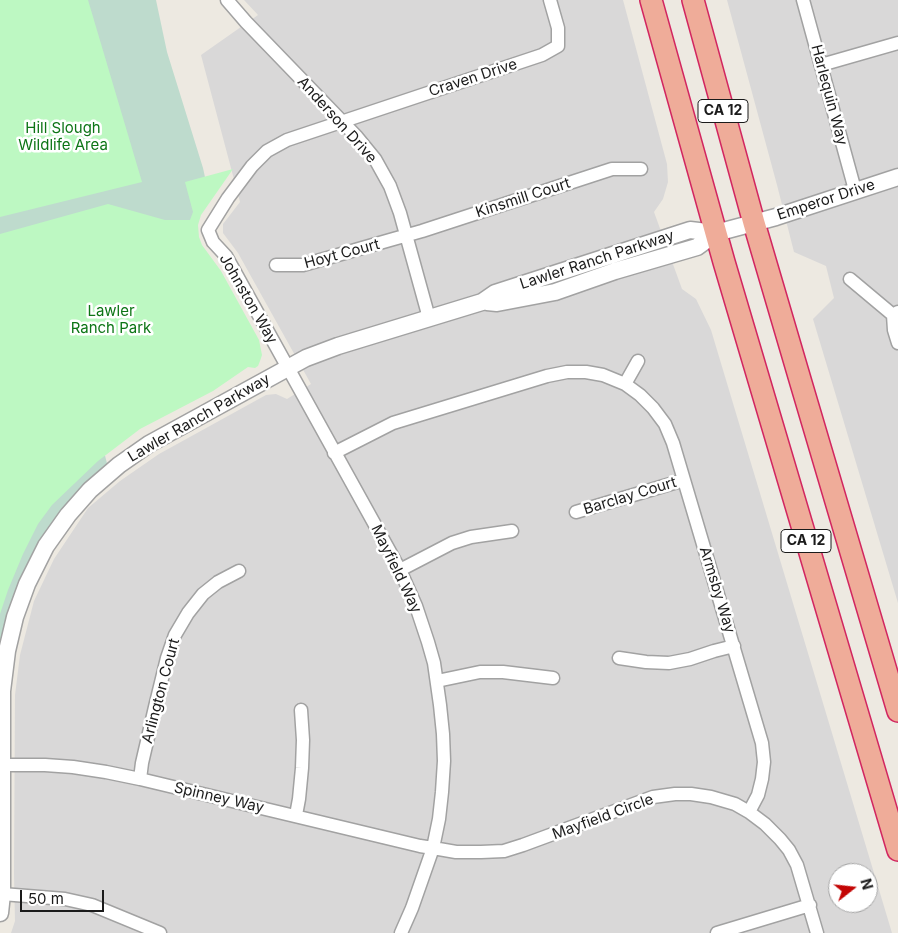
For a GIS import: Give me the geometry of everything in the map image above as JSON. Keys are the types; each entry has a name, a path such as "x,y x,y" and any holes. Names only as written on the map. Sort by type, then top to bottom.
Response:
{"highway":[{"name":"CA 12","path":"651,0 781,459 898,850"},
{"name":"CA 12","path":"693,0 754,223 898,711"}],"street":[{"name":"Craven Drive","path":"342,121 542,56 558,46 558,28 550,0"},
{"name":"Harlequin Way","path":"803,0 855,190"},
{"name":"Anderson Drive","path":"233,2 375,159 390,186 400,214 429,318"},
{"path":"821,66 898,43"},
{"name":"Johnston Way","path":"287,368 226,256 212,242 208,230 247,172 267,151 287,140 342,121"},
{"name":"Kinsmill Court","path":"406,236 612,169 641,169"},
{"name":"Emperor Drive","path":"754,223 898,177"},
{"name":"Lawler Ranch Parkway","path":"0,913 2,894 2,691 7,652 15,617 27,584 46,546 62,523 90,490 119,465 149,444 306,358 338,346 482,302 497,303 555,292 697,247 716,233 754,223"},
{"name":"Hoyt Court","path":"276,265 303,265 406,236"},
{"path":"850,279 896,314 894,330 898,343"},
{"path":"625,384 638,361"},
{"name":"Mayfield Way","path":"287,368 400,570 423,626 434,663 443,734 444,761 439,819 433,848"},
{"name":"Armsby Way","path":"334,453 393,423 546,376 567,372 586,372 603,375 625,384 640,395 654,408 665,424 673,443 762,742 764,762 762,779 758,795 749,812"},
{"name":"Barclay Court","path":"576,512 684,480"},
{"path":"400,570 452,543 470,537 512,531"},
{"name":"Arlington Court","path":"140,779 155,707 175,635 188,613 203,594 218,582 239,571"},
{"path":"619,658 669,663 734,646"},
{"path":"437,681 480,672 503,672 554,678"},
{"path":"296,816 302,768 301,710"},
{"name":"Spinney Way","path":"3,764 73,767 140,779 433,848"},
{"name":"Mayfield Circle","path":"433,848 464,852 504,850 523,846 654,797 675,794 711,797 734,804 749,812 765,824 789,850 797,865 817,933"},
{"path":"401,933 433,848"},
{"path":"2,894 65,899 92,905 160,933"},
{"path":"717,933 810,905"}],"shaded area":[{"path":"244,0 623,0 667,164 668,182 663,199 654,212 682,289 696,299 711,330 871,863 828,863 828,913 878,913 878,886 892,933 11,933 15,921 15,695 20,655 34,601 54,559 88,508 120,481 159,454 266,395 276,394 287,399 311,384 238,253 223,233 223,224 240,202 201,55 258,15"},
{"path":"727,0 898,0 898,603 813,319 834,298 826,266 794,252"}],"green space":[{"path":"0,0 156,0 167,52 203,168 210,200 186,236 100,436 111,479 64,512 23,615 0,725"},
{"name":"Hill Slough Wildlife Area","path":"0,0 88,0 142,182 0,217"},
{"name":"Lawler Ranch Park","path":"233,169 201,215 198,225 199,237 202,245 221,271 259,340 262,355 258,366 255,368 248,367 213,391 140,429 98,461 52,505 38,524 23,554 0,614 0,234 108,204 165,220 190,220 193,212 185,182"}]}
